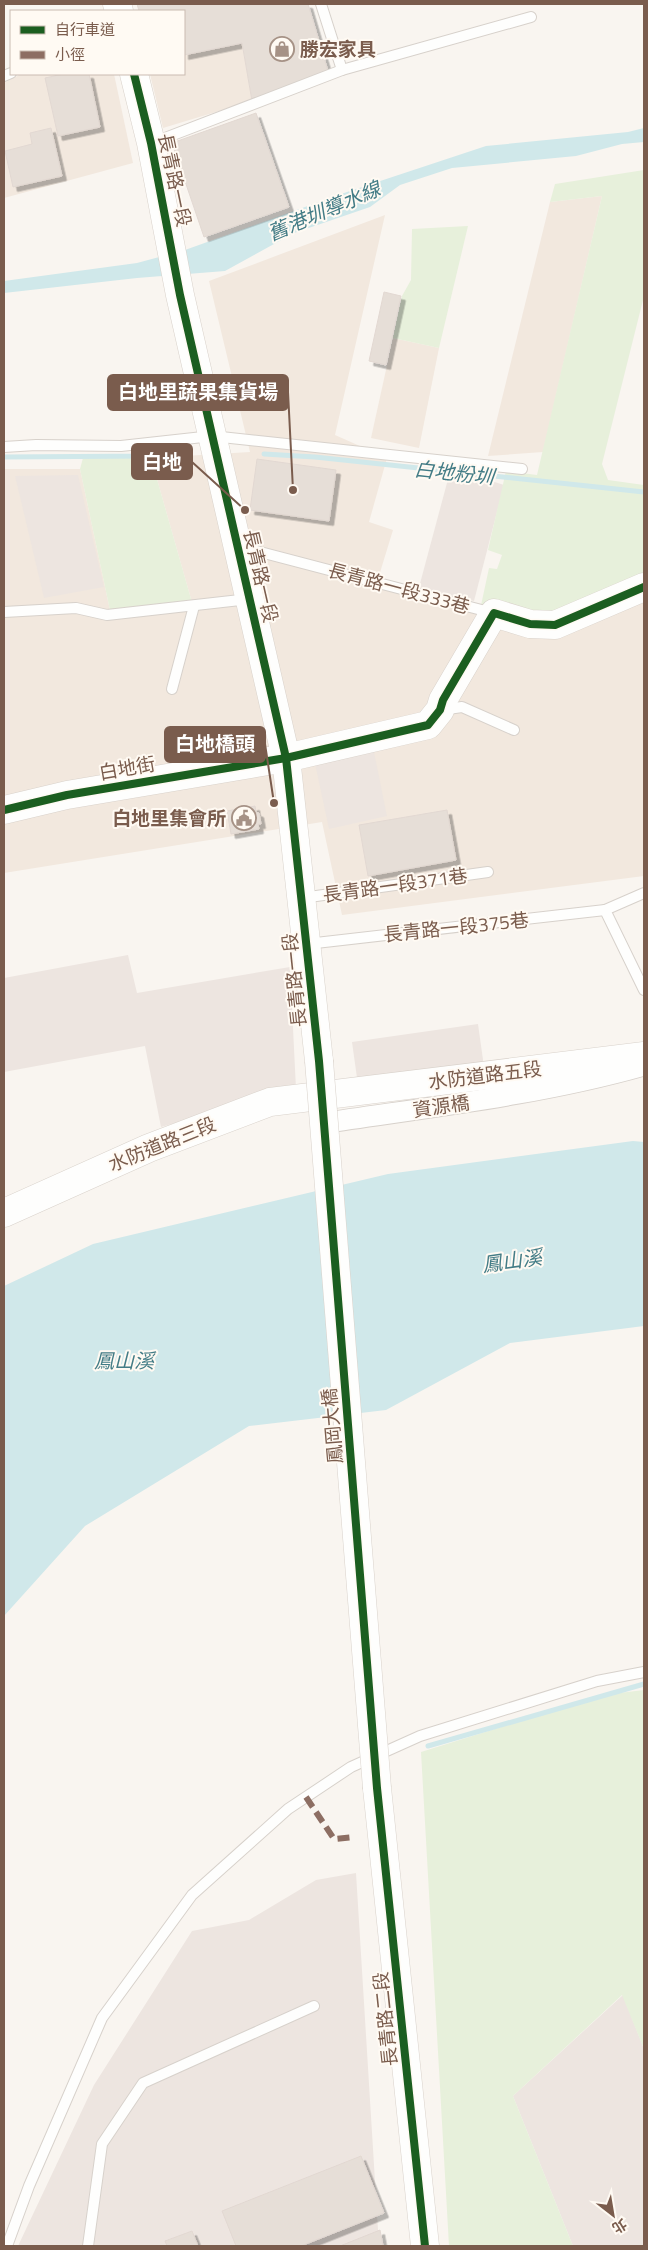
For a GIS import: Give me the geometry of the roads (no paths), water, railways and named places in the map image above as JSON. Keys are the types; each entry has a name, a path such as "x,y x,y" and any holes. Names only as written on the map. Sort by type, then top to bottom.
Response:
{"street":[{"name":"長青路一段","path":"134,75 151,143 180,295 286,758 320,1060"},
{"name":"長青路一段333巷","path":"494,613 530,624 555,625 644,587"},
{"path":"440,710 443,700 494,613"},
{"name":"白地街","path":"4,810 66,795 286,758 428,725 440,710"},
{"name":"水防道路五段","path":"326,1094 644,1056"},
{"name":"鳳岡大橋","path":"320,1060 377,1788"},
{"name":"資源橋","path":"324,1123 478,1100 601,1078 644,1065"},
{"name":"水防道路三段","path":"4,1213 149,1148 270,1102 326,1094"},
{"name":"長青路二段","path":"377,1788 425,2246"}],"lane":[{"path":"321,4 342,70"},
{"path":"151,143 342,70 531,17"},
{"path":"4,447 121,446 212,436 522,469"},
{"name":"長青路一段333巷","path":"237,546 494,613"},
{"path":"4,612 76,608 107,615 250,599"},
{"path":"172,689 194,606"},
{"path":"440,710 462,707 514,730"},
{"name":"長青路一段371巷","path":"301,898 488,872"},
{"name":"長青路一段375巷","path":"306,944 605,910 644,893"},
{"path":"605,910 644,990"},
{"path":"7,2246 30,2186 102,2018 192,1895 288,1809 351,1767 420,1736 597,1681 644,1672"},
{"path":"88,2246 102,2144 143,2083 314,2006"}],"water":[{"name":"舊港圳導水線","path":"644,128 644,142 622,144 576,156 452,168 400,185 370,207 294,233 225,271 137,278 4,293 4,281 137,263 185,250 344,193 486,146 628,132"},
{"name":"鳳山溪","path":"633,1141 644,1142 644,1326 510,1343 386,1410 249,1426 85,1526 4,1616 4,1286 93,1244 388,1174"}],"waterway":[{"name":"白地粉圳","path":"4,457 148,456 186,448"},
{"name":"白地粉圳","path":"264,454 315,457 644,492"},
{"path":"428,1746 644,1684"}],"place":[{"name":"勝宏家具","path":"282,49"},
{"name":"白地里蔬果集貨場","path":"293,490"},
{"name":"白地","path":"245,510"},
{"name":"白地橋頭","path":"274,803"},
{"name":"白地里集會所","path":"244,818"}]}
